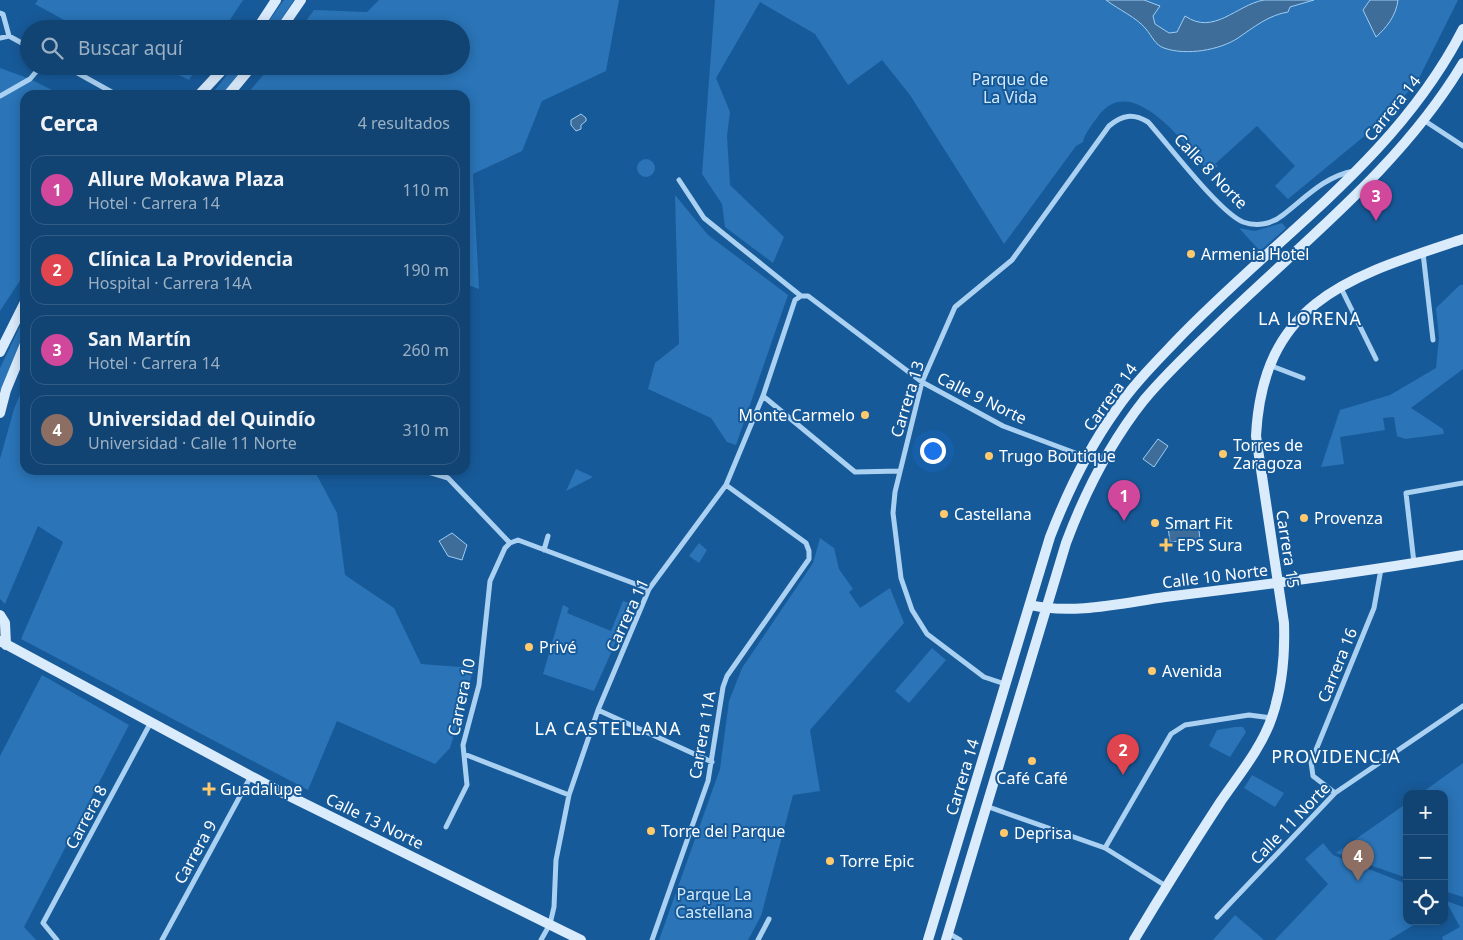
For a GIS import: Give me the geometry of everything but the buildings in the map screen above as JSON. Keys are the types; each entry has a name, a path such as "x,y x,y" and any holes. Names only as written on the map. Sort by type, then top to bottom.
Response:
{"main road":[{"path":"263,20 276,0"},
{"path":"287,20 301,0"},
{"name":"Carrera 14","path":"928,940 1050,537 1064,500 1087,457 1116,409 1195,321 1359,170 1398,126 1430,85 1463,29"},
{"name":"Carrera 14","path":"947,936 1078,510 1111,449 1144,400 1163,378 1250,292 1371,181 1425,120 1463,63"},
{"path":"204,90 218,75"},
{"path":"232,90 245,75"},
{"name":"Carrera 15","path":"1134,940 1166,886 1258,746 1272,718 1276,702 1284,635 1279,583 1256,436 1257,408 1269,365 1299,318 1319,299 1340,286 1463,238"},
{"path":"0,352 20,312"},
{"path":"0,413 6,390 20,356"},
{"name":"Calle 10 Norte","path":"1030,605 1046,609 1078,608 1279,583 1463,555"},
{"path":"0,615 5,622 3,643"},
{"name":"Calle 13 Norte","path":"3,643 251,776 581,940"}],"street":[{"path":"0,13 3,14 9,36"},
{"path":"0,38 9,36 20,42"},
{"path":"0,96 30,79 33,75"},
{"path":"81,75 108,90"},
{"name":"Calle 8 Norte","path":"1128,116 1139,116 1148,122 1232,215 1242,221 1255,225 1279,218 1330,178 1359,170"},
{"name":"Carrera 13","path":"1006,684 984,677 927,634 912,610 901,578 893,513 899,471 922,382 955,307 1012,260 1109,126 1118,119 1128,116"},
{"path":"1425,120 1463,146"},
{"name":"Calle 9 Norte","path":"679,180 704,218 801,296 808,296 922,382 1003,426 1087,457"},
{"path":"1423,252 1433,340"},
{"path":"1340,286 1376,359"},
{"name":"Carrera 11","path":"541,940 550,924 554,907 559,838 569,795 598,710 649,589 726,485 763,396 795,300 801,296"},
{"path":"1269,365 1304,378"},
{"path":"763,396 854,472 899,471"},
{"path":"438,475 448,478 510,542 518,540 649,589"},
{"path":"1414,563 1406,493 1463,483"},
{"name":"Carrera 11A","path":"652,940 708,781 723,687 727,676 808,559 809,551 806,544 726,485"},
{"path":"544,550 548,536"},
{"name":"Carrera 10","path":"446,827 466,785 463,745 479,685 490,581 505,548 510,542"},
{"name":"Carrera 16","path":"1335,793 1314,776 1311,762 1374,608 1380,569"},
{"name":"Calle 11 Norte","path":"1217,917 1335,793 1463,706"},
{"path":"598,710 712,762"},
{"path":"1105,848 1170,734 1185,725 1249,715 1272,718"},
{"name":"Carrera 8","path":"57,940 43,923 150,722"},
{"path":"464,754 569,795"},
{"name":"Carrera 9","path":"162,940 251,776"},
{"path":"986,806 1105,848 1166,886"},
{"path":"758,940 769,919"},
{"path":"947,936 960,940"}],"green space":[{"path":"38,0 243,0 230,20 64,20 35,4"},
{"path":"284,0 294,0 281,20 270,20"},
{"path":"379,0 619,0 606,71 542,101 522,151 473,174 479,289 470,286 470,90 250,90 263,75 470,75 470,20 307,20 314,10 367,12"},
{"name":"Parque de La Vida","path":"715,0 1458,0 1418,80 1384,120 1288,199 1275,186 1295,166 1257,126 1215,164 1218,166 1210,173 1175,132 1144,107 1128,102 1113,104 1099,115 1087,131 1083,142 1076,146 1004,244 910,95 882,60 848,85 815,34 760,2 716,78 730,112 727,136 730,185 784,237 773,263 725,227 722,204 702,174"},
{"path":"0,68 30,79 52,90 20,90 20,281 0,311"},
{"path":"179,75 192,75 189,80"},
{"path":"227,75 240,75 227,90 215,90"},
{"path":"646,159 652,162 655,168 652,174 646,177 640,174 637,168 640,162"},
{"path":"675,195 708,235 788,295 736,445 727,442 711,418 648,389 655,363 679,344"},
{"path":"1282,223 1286,228 1260,251 1239,228 1255,231"},
{"path":"1460,285 1463,285 1463,369 1411,408 1443,429 1444,434 1405,439 1397,436 1394,417 1383,418 1385,430 1340,437 1344,464 1321,467 1340,410 1390,395 1436,368 1439,338 1436,308"},
{"path":"20,326 20,345 0,392 0,368"},
{"path":"20,394 20,475 317,475 337,513 345,575 394,608 421,664 474,668 450,748 435,764 337,721 308,790 21,639 63,542 38,526 5,604 0,599 0,459"},
{"path":"576,469 593,477 566,491"},
{"name":"Parque La Castellana","path":"820,538 834,548 839,569 853,589 849,592 860,608 890,588 904,623 810,730 820,791 793,795 761,916 748,940 659,940 720,769 729,701 742,668 813,563"},
{"path":"699,543 707,550 699,563 689,556"},
{"path":"623,601 630,603 630,610 594,691 543,674 563,605 569,608 567,613 611,631"},
{"path":"932,648 946,660 909,703 895,691"},
{"path":"42,675 129,725 24,927 36,940 0,940 0,756"},
{"path":"1243,727 1246,732 1230,757 1209,746 1217,730"},
{"path":"1463,763 1463,897 1448,892 1448,790 1426,790"},
{"path":"1252,775 1284,793 1275,807 1244,788"},
{"path":"1403,806 1403,877 1336,853"},
{"path":"1323,843 1333,855 1403,882 1403,925 1413,925 1389,940 1275,940 1328,884 1305,859"},
{"path":"1448,901 1463,907 1463,940 1443,940 1442,937 1460,927 1448,905"},
{"path":"1235,915 1264,940 1213,940"}],"shaded area":[{"path":"1106,0 1144,0 1160,6 1153,16 1155,24 1169,33 1177,32 1185,16 1206,23 1264,0 1314,0 1290,7 1288,12 1268,19 1222,46 1182,52 1161,47 1137,21"},
{"path":"1370,0 1398,0 1390,21 1376,37 1363,10"},
{"path":"581,114 586,118 586,121 581,125 581,129 576,131 571,125 571,120"},
{"path":"1158,439 1168,446 1154,467 1143,459"},
{"path":"1198,523 1200,539 1170,542 1168,527"},
{"path":"452,533 467,545 462,560 448,556 439,541"}],"place":[{"name":"San Martín","path":"1376,221"},
{"name":"Armenia Hotel","path":"1191,254"},
{"name":"Monte Carmelo","path":"865,415"},
{"name":"Torres de Zaragoza","path":"1223,454"},
{"name":"Trugo Boutique","path":"989,456"},
{"name":"Castellana","path":"944,514"},
{"name":"Provenza","path":"1304,518"},
{"name":"Allure Mokawa Plaza","path":"1124,521"},
{"name":"Smart Fit","path":"1155,523"},
{"name":"EPS Sura","path":"1166,545"},
{"name":"Privé","path":"529,647"},
{"name":"Avenida","path":"1152,671"},
{"name":"Café Café","path":"1032,761"},
{"name":"Clínica La Providencia","path":"1123,775"},
{"name":"Guadalupe","path":"209,789"},
{"name":"Torre del Parque","path":"651,831"},
{"name":"Deprisa","path":"1004,833"},
{"name":"Torre Epic","path":"830,861"},
{"name":"Universidad del Quindío","path":"1358,881"}],"district":[{"name":"LA LORENA","path":"1310,319"},
{"name":"LA CASTELLANA","path":"608,729"},
{"name":"PROVIDENCIA","path":"1336,757"}]}
